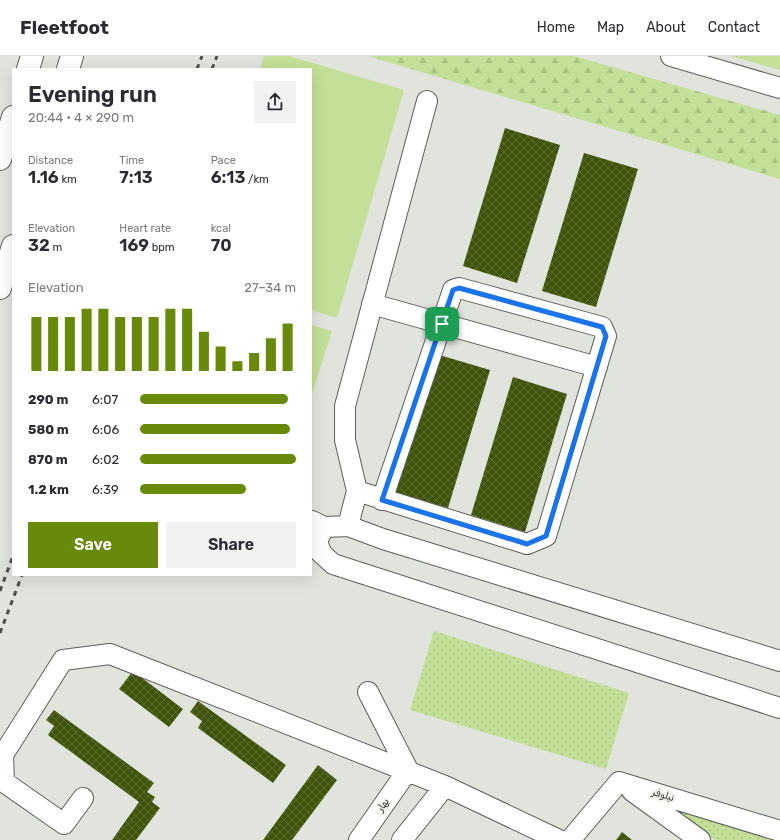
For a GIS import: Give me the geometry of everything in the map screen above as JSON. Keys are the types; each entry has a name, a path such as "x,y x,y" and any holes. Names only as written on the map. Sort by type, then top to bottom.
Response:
{"highway":[{"path":"28,68 32,56"},
{"path":"68,68 72,56"},
{"path":"0,159 12,120"},
{"path":"0,288 12,249"}],"street":[{"path":"671,56 780,88"},
{"path":"348,526 357,491 345,440 345,406 427,101"},
{"path":"357,491 382,500 527,544 546,536 606,336 602,327 459,288 453,290 382,500"},
{"path":"372,304 597,367"},
{"path":"780,661 391,542 348,526 317,524 317,541 320,554 333,564 780,708"},
{"path":"83,798 64,824 4,782 3,754 63,660 110,654 408,770 559,840"},
{"path":"368,692 408,770"},
{"name":"بهار","path":"359,840 408,770"},
{"path":"570,840 619,782 700,840"},
{"name":"نیلوفر","path":"619,782 780,831"},
{"path":"402,840 445,786"}],"green space":[{"path":"264,56 289,56 404,90 337,318 312,310 312,68 260,68"},
{"path":"368,56 574,56 780,115 780,179"},
{"path":"731,56 780,56 780,70"},
{"path":"312,325 332,331 312,394"},
{"path":"434,631 629,693 606,769 410,710"},
{"path":"651,797 780,840 715,840"}],"building":[{"path":"505,128 560,145 517,283 463,266"},
{"path":"584,153 638,169 596,307 542,291"},
{"path":"436,354 490,370 448,508 394,492"},
{"path":"513,377 567,394 525,532 471,515"},
{"path":"133,671 183,709 169,727 119,689"},
{"path":"198,701 286,765 273,783 198,728 202,721 190,712"},
{"path":"54,710 154,783 147,792 155,797 152,802 160,808 136,840 112,840 139,802 48,735 54,726 46,720"},
{"path":"318,765 337,780 292,840 263,840"},
{"path":"622,832 632,840 616,840"}],"railway":[{"path":"197,68 202,56"},
{"path":"212,68 217,56"},
{"path":"0,591 12,559"},
{"path":"0,633 22,576"}],"route":[{"path":"459,288 602,327 606,336 546,536 527,544 382,500 442,324 453,290 459,288"}]}
